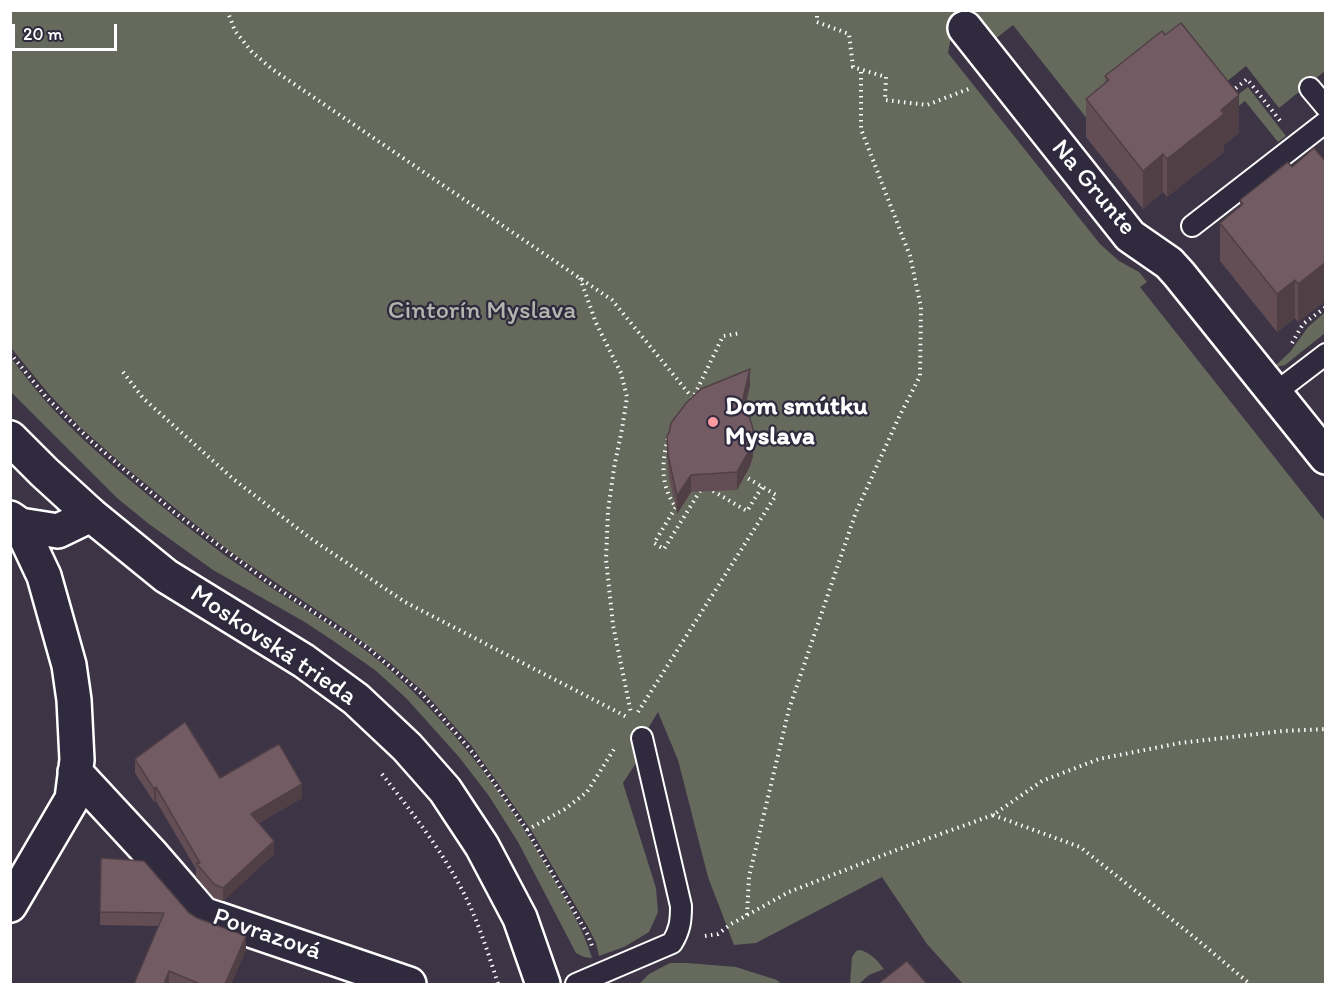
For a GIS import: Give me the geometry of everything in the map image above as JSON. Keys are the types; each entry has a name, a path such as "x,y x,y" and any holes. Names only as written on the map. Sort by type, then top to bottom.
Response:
{"street":[{"name":"Na Grunte","path":"964,28 1130,236 1169,262 1326,457"},
{"name":"Moskovská trieda","path":"10,438 91,515 166,576 304,661 356,699 407,747 445,790 482,846 520,918 543,984"},
{"path":"15,521 58,531 91,515"},
{"path":"10,905 72,799 77,760 69,665 44,576 15,521"},
{"name":"Povrazová","path":"75,772 203,914 409,984"}],"lane":[{"path":"1310,88 1326,107"},
{"path":"1192,226 1326,122"},
{"path":"1268,384 1326,354"},
{"path":"576,984 672,943 678,933 681,906 642,738"}],"path":[{"path":"227,10 235,31 252,52 272,69 612,300 697,403"},
{"path":"817,10 817,21 849,34 853,67 885,77 885,100 927,105 1003,76"},
{"path":"747,915 749,877 789,709 856,512 898,417 920,376 921,307 910,256 861,129 861,70"},
{"path":"1226,96 1247,79 1283,123"},
{"path":"580,278 596,323 621,372 627,397 608,511 606,559 613,625 633,720"},
{"path":"1268,384 1272,360 1288,348 1303,324 1326,307"},
{"path":"689,408 723,336 741,333"},
{"path":"123,372 143,398 232,478 320,545 405,602 633,720"},
{"path":"670,434 664,452 663,469 670,500 676,507 654,543 664,549 700,491"},
{"path":"633,720 776,495 744,476"},
{"path":"712,491 747,512 762,487"},
{"path":"672,943 718,934 730,924 789,892 993,815 1042,781 1099,759 1179,743 1283,731 1326,729"},
{"path":"527,830 565,809 587,792 621,738"},
{"path":"375,767 412,812 449,866 469,904 487,948 498,984"},
{"path":"993,815 1080,847 1250,984"}],"green space":[{"name":"Cintorín Myslava","path":"10,11 1325,11 1325,71 1279,108 1246,66 1215,91 1088,120 1013,25 994,40 974,19 951,37 948,53 1100,244 1119,261 1139,272 1147,282 1140,287 1325,521 1325,984 963,984 927,944 882,877 756,943 734,945 708,877 678,760 658,712 635,750 638,760 623,783 656,888 658,912 649,932 624,947 599,956 596,943 588,927 531,830 471,745 424,692 351,633 235,555 130,471 80,427 11,348"},
{"path":"1248,87 1286,136 1278,142 1245,101 1226,116 1219,109"},
{"path":"1325,312 1325,333 1285,365 1276,367 1308,327"},
{"path":"11,358 63,420 131,481 241,567 369,653 429,708 490,779 525,831 570,906 592,958 576,953 518,842 489,796 459,757 406,698 375,670 332,640 213,570 117,498 11,392"},
{"path":"860,950 874,957 884,969 869,975 859,984 850,984 852,957 856,951"},
{"path":"670,963 736,967 777,980 781,984 639,984 649,974"}],"building":[{"path":"1181,23 1239,95 1221,110 1224,114 1167,159 1163,154 1143,171 1086,99 1109,80 1105,76 1162,31 1165,35"},
{"path":"1314,148 1326,162 1326,262 1298,284 1295,280 1277,294 1220,223 1243,204 1240,200 1288,162 1292,167"},
{"name":"Dom smútku Myslava","path":"750,369 742,403 748,412 753,429 753,439 737,472 691,475 677,496 668,455 667,435 671,423 687,402 701,389"},
{"path":"185,722 220,778 279,744 302,784 251,814 274,841 223,888 214,884 196,863 200,863 156,787 154,789 135,759"},
{"path":"101,858 144,861 189,913 246,936 225,984 200,984 169,971 164,984 134,984 164,913 100,912"},
{"path":"907,961 927,984 878,984"}],"place":[{"name":"Dom smútku Myslava","path":"713,422"}]}
